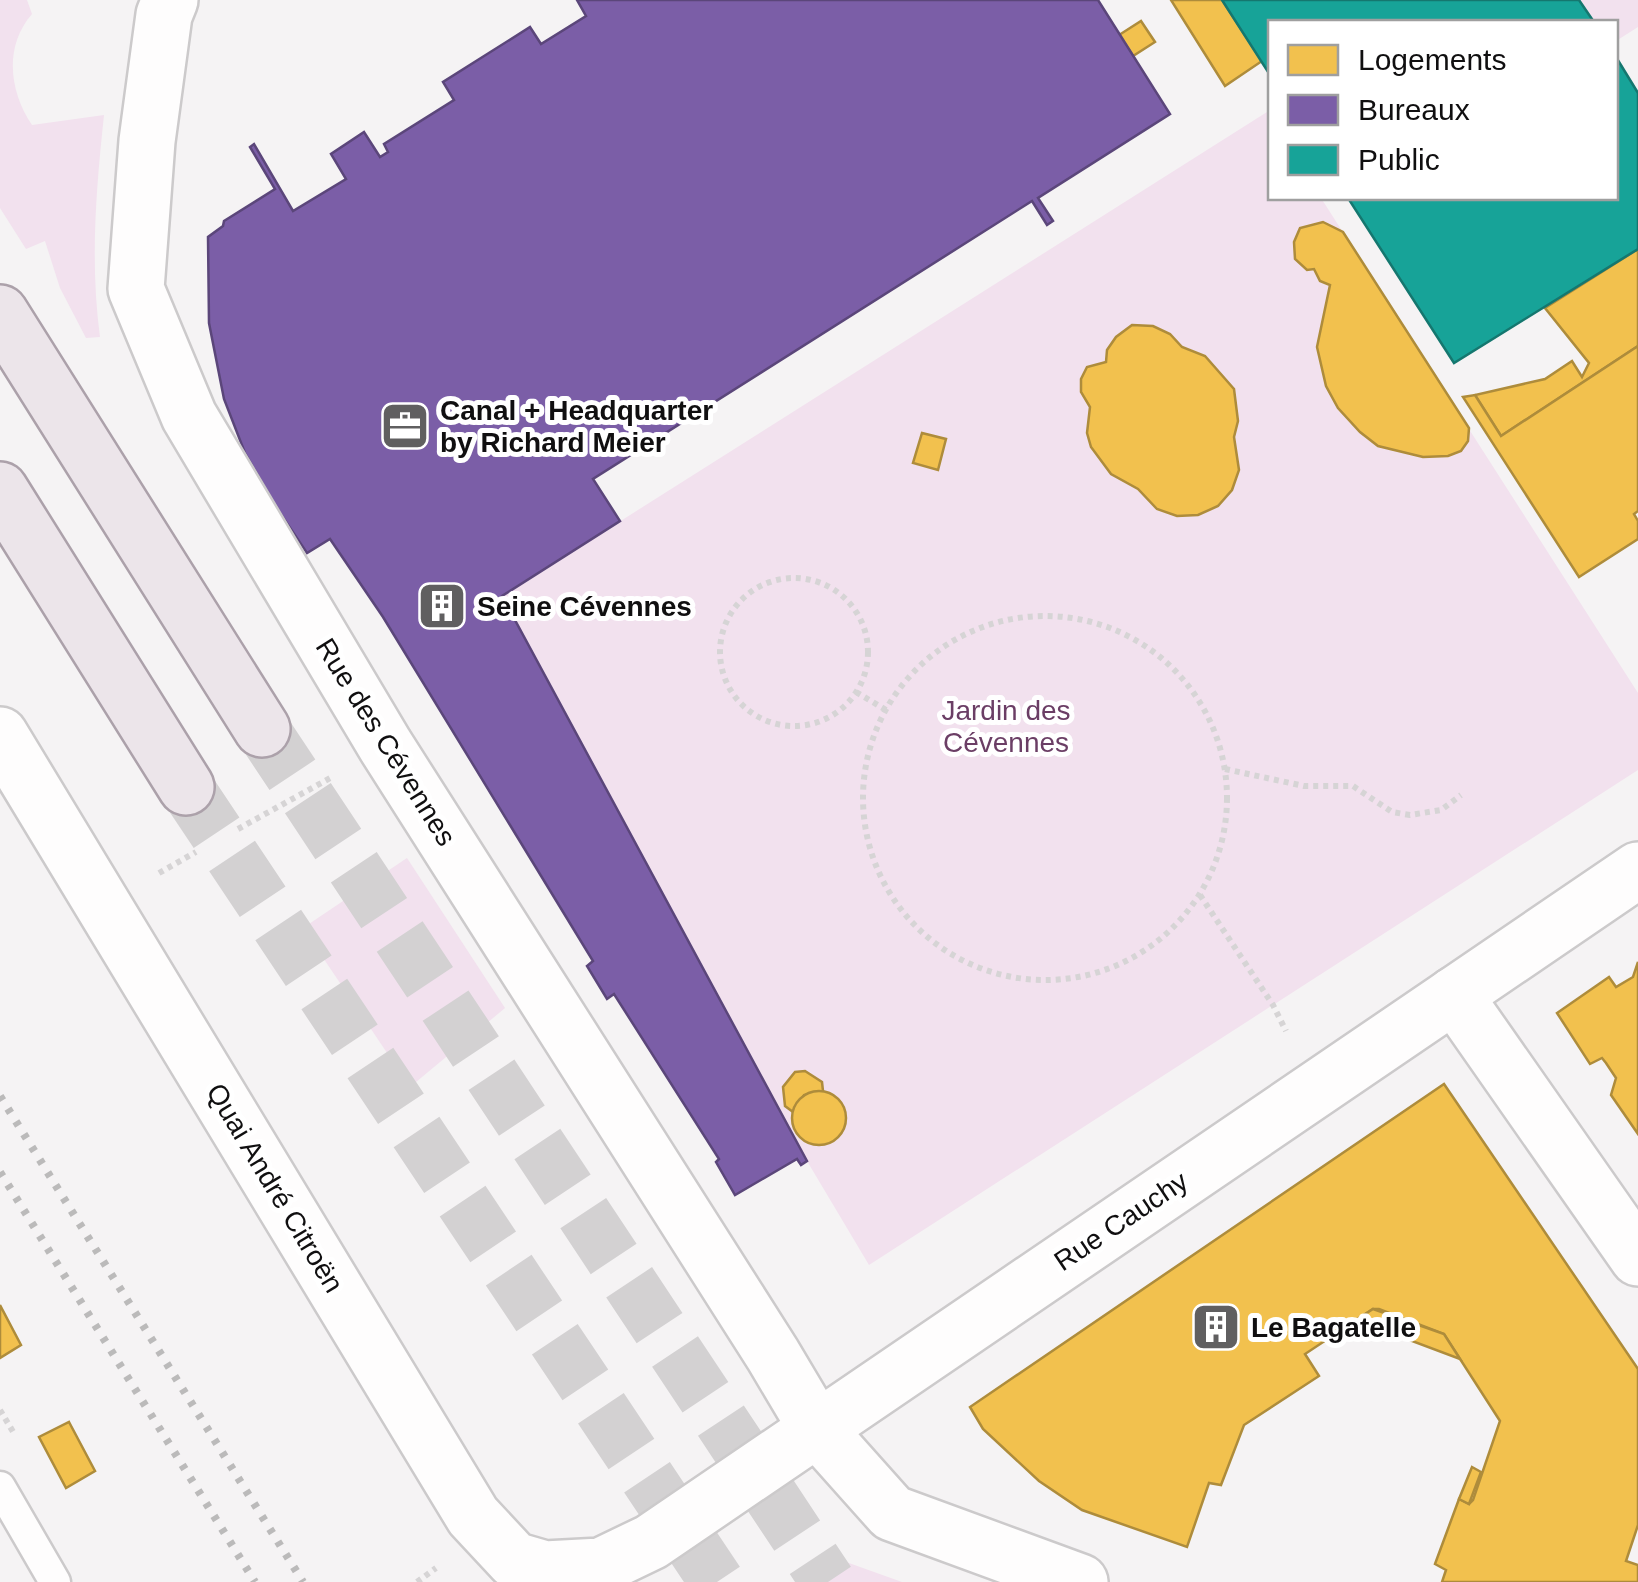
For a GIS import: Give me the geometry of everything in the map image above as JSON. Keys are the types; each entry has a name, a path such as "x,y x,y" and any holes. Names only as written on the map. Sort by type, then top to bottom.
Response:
{"main road":[{"path":"0,313 262,729"},
{"path":"0,490 186,787"}],"street":[{"name":"Rue des Cévennes","path":"158,5 136,288 188,416 385,745 817,1428 892,1513 1080,1582"},
{"name":"Quai André Citroën","path":"0,734 473,1516 514,1560 545,1569 600,1566"},
{"name":"Rue Cauchy","path":"600,1566 650,1542 1638,870"},
{"path":"1454,995 1638,1258"}],"lane":[{"path":"0,1487 55,1582"}],"path":[{"path":"804,578 826,585 843,596 866,631 865,673 856,692 828,718 810,724 792,726 755,715 740,702 722,669 724,631 732,612 754,590 784,579 804,578"},
{"path":"1046,616 1086,620 1126,634 1158,655 1182,677 1203,706 1218,738 1225,768 1229,790 1222,844 1200,895 1179,922 1150,947 1120,964 1084,977 1046,981 1009,978 977,968 942,950 903,914 885,886 867,838 864,780 873,736 902,685 939,650 980,628 1010,619 1046,616"},
{"path":"856,692 886,710"},
{"path":"1225,768 1304,786 1353,786 1392,812 1440,810 1461,795"},
{"path":"227,835 344,770"},
{"path":"144,882 210,844"},
{"path":"1200,895 1272,1005 1314,1090"}],"green space":[{"path":"0,0 27,0 32,14 17,40 13,69 18,98 32,125 104,115 95,226 100,337 86,338 60,288 45,241 26,249 0,208"},
{"path":"1579,0 1638,0 1638,27 1618,40 1618,20 1593,20"},
{"name":"Jardin des Cévennes","path":"1267,112 1268,200 1322,200 1638,693 1638,770 869,1265 807,1161 502,596"},
{"path":"407,858 505,1008 410,1087 303,928"},
{"path":"835,1558 902,1582 826,1582"}],"building: Logements":[{"path":"1171,0 1222,0 1262,61 1225,86"},
{"path":"1141,21 1155,42 1133,56 1119,35"},
{"path":"1323,222 1343,232 1469,428 1468,441 1461,451 1423,457 1378,446 1338,408 1326,386 1317,347 1330,285 1320,281 1314,269 1307,270 1295,259 1294,242 1300,228"},
{"path":"1638,249 1638,346 1501,436 1475,395 1545,379 1572,361 1582,377 1589,363 1545,308"},
{"path":"1132,325 1153,326 1170,334 1182,347 1205,356 1234,389 1239,470 1232,490 1218,506 1198,515 1177,516 1157,509 1138,489 1111,474 1091,447 1087,433 1090,407 1081,392 1081,379 1087,367 1106,362 1107,350 1116,337"},
{"path":"1638,346 1638,511 1634,514 1638,539 1579,577 1463,397 1475,395 1501,436"},
{"path":"922,433 946,439 938,470 913,463"},
{"path":"1638,962 1638,1134 1611,1095 1616,1078 1606,1063 1602,1058 1590,1064 1557,1013 1609,977 1616,987 1633,977"},
{"path":"805,1071 822,1082 823,1091 804,1095 793,1112 785,1106 783,1087 795,1072"},
{"name":"Le Bagatelle","path":"1444,1084 1638,1369 1638,1525 1626,1561 1638,1565 1638,1582 1442,1582 1446,1570 1435,1564 1459,1499 1469,1504 1473,1500 1500,1421 1444,1334 1379,1309 1373,1309 1305,1354 1319,1376 1244,1425 1221,1485 1209,1483 1187,1547 1082,1510 1039,1481 983,1429 970,1407"},
{"path":"819,1091 838,1099 846,1118 838,1137 819,1145 800,1137 792,1118 800,1099"},
{"path":"0,1305 21,1345 0,1358"},
{"path":"1373,1309 1444,1334 1460,1359 1356,1320"},
{"path":"69,1422 95,1471 66,1488 39,1437"},
{"path":"1472,1467 1481,1472 1469,1504 1459,1499"}],"building: Bureaux":[{"name":"Seine Cévennes","path":"577,0 1098,0 1170,114 1038,198 1053,221 1047,225 1032,201 593,479 620,521 502,596 807,1161 801,1165 797,1159 735,1195 716,1162 719,1159 614,994 607,999 587,966 593,961 383,617 330,539 307,553 276,507 245,453 224,399 209,323 208,237 224,221 275,189 250,147 254,144 293,211 346,179 331,154 364,132 380,157 388,152 384,144 454,100 443,82 530,27 541,44 586,16"}],"building: Public":[{"path":"1222,0 1579,0 1593,20 1268,20 1268,72"},
{"path":"1618,60 1638,93 1638,249 1454,363 1349,200 1618,200"}],"tunnel":[{"path":"262,729 828,1582"},
{"path":"186,787 717,1582"}],"railway":[{"path":"0,1096 303,1582"},
{"path":"0,1172 255,1582"}],"place":[{"name":"Canal + Headquarter by Richard Meier","path":"405,426"},
{"name":"Seine Cévennes","path":"442,606"},
{"name":"Le Bagatelle","path":"1216,1327"}]}
